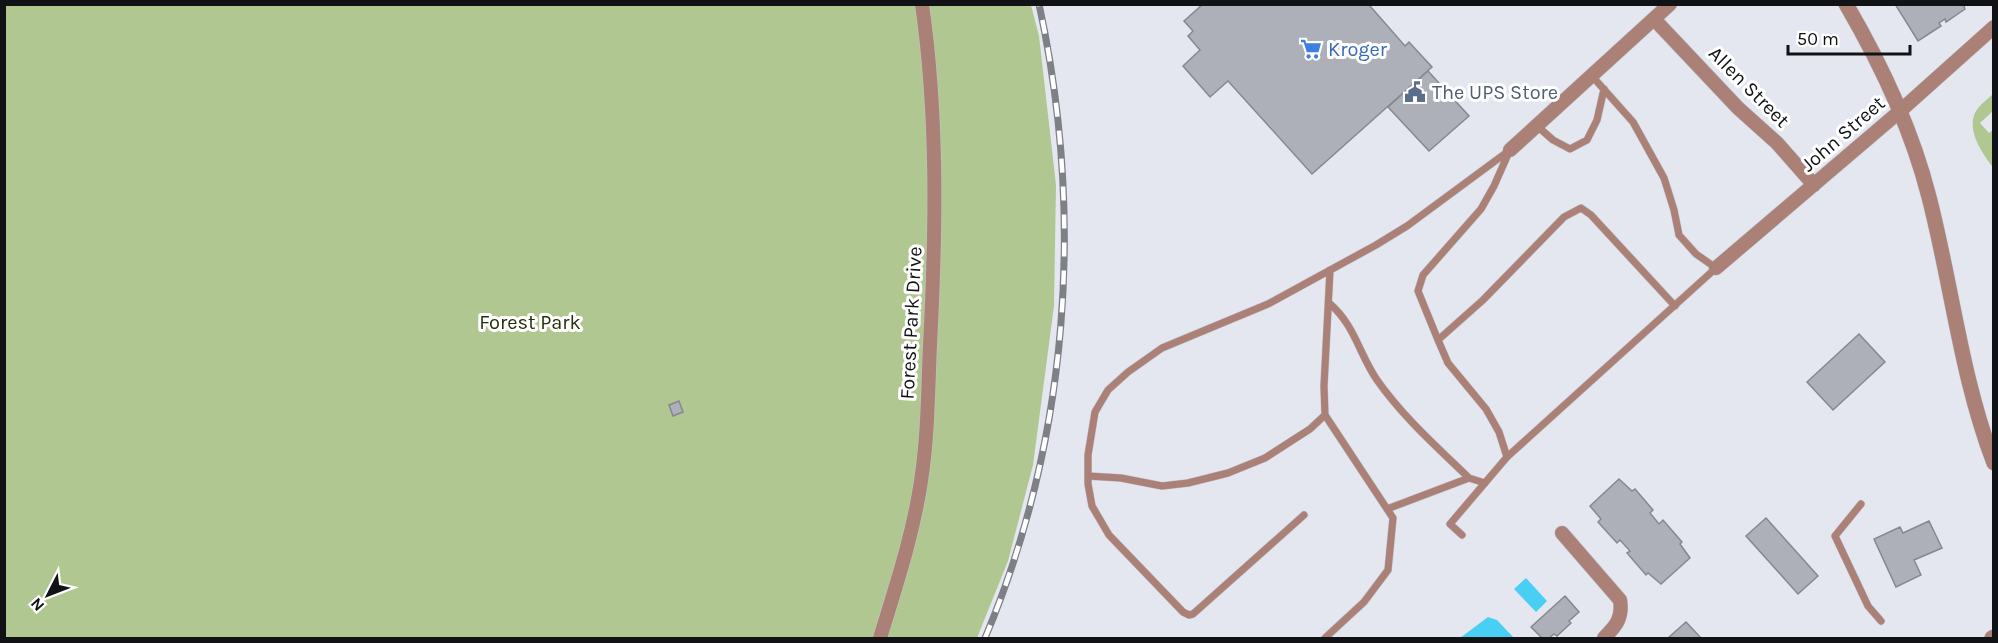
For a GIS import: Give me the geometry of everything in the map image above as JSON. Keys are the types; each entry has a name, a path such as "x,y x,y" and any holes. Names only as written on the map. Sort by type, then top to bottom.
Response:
{"street":[{"name":"Forest Park Drive","path":"880,639 911,534 921,480 925,433 934,254 933,122 922,4"},
{"path":"1510,150 1670,4"},
{"path":"1846,4 1891,91 1916,155 1929,196 1961,353 1993,460"},
{"name":"Allen Street","path":"1654,19 1738,108 1777,142 1814,185"},
{"name":"John Street","path":"1716,268 1899,112 1994,27"},
{"path":"1562,533 1620,600 1619,621 1604,639"}],"lane":[{"path":"1462,535 1450,524 1507,457 1716,268 1696,254 1679,235 1664,178 1633,122 1592,76"},
{"path":"1537,126 1553,140 1570,149 1587,140 1597,120 1604,89"},
{"path":"1304,515 1193,614 1188,615 1109,535 1092,507 1088,455 1095,412 1108,390 1128,372 1162,348 1268,304 1330,270 1407,226 1510,150"},
{"path":"1507,457 1499,432 1486,409 1448,363 1418,291 1423,274 1481,209 1510,150"},
{"path":"1438,340 1483,300 1564,217 1581,208 1591,215 1675,306"},
{"path":"1325,639 1364,602 1388,570 1393,518 1325,415 1324,386 1330,270"},
{"path":"1329,303 1342,314 1375,377 1395,405 1469,478 1485,483"},
{"path":"1088,476 1121,478 1162,486 1188,483 1228,473 1265,458 1310,429 1325,415"},
{"path":"1387,508 1469,478"},
{"path":"1861,504 1835,536 1868,606 1881,621"}],"green space":[{"name":"Forest Park","path":"4,5 1031,5 1039,36 1056,185 1054,306 1033,465 1008,561 977,638 5,638"},
{"path":"1993,94 1993,111 1980,123 1989,133 1993,130 1993,167 1979,146 1973,130 1973,122 1979,107"}],"water":[{"path":"1526,578 1547,601 1536,612 1514,589"},
{"path":"1488,617 1497,620 1514,638 1460,638"}],"building":[{"path":"1203,4 1372,4 1370,6 1405,46 1409,42 1432,67 1312,174 1228,81 1210,97 1183,66 1200,50 1188,36 1193,31 1184,21"},
{"path":"1895,4 1967,4 1964,6 1965,9 1946,22 1945,19 1939,23 1941,26 1918,41"},
{"path":"1428,71 1469,116 1429,151 1388,107"},
{"path":"1859,334 1885,362 1833,410 1807,382"},
{"path":"679,401 683,412 673,416 669,405"},
{"path":"1619,479 1632,491 1635,489 1653,510 1650,513 1659,524 1663,520 1682,542 1680,544 1690,558 1661,584 1648,573 1646,575 1627,553 1630,551 1620,540 1617,543 1598,522 1601,519 1590,506"},
{"path":"1766,518 1818,576 1798,594 1746,536"},
{"path":"1929,521 1942,548 1914,560 1921,575 1896,587 1874,539 1900,527 1903,533"},
{"path":"1565,596 1579,612 1557,636 1554,634 1549,638 1542,638 1531,627"},
{"path":"1686,622 1701,638 1668,638"}],"railway":[{"path":"985,638 1013,562 1035,485 1051,406 1061,326 1064,245 1062,165 1053,84 1039,4"}],"place":[{"name":"Kroger","path":"1311,49"},
{"name":"The UPS Store","path":"1415,92"}]}
